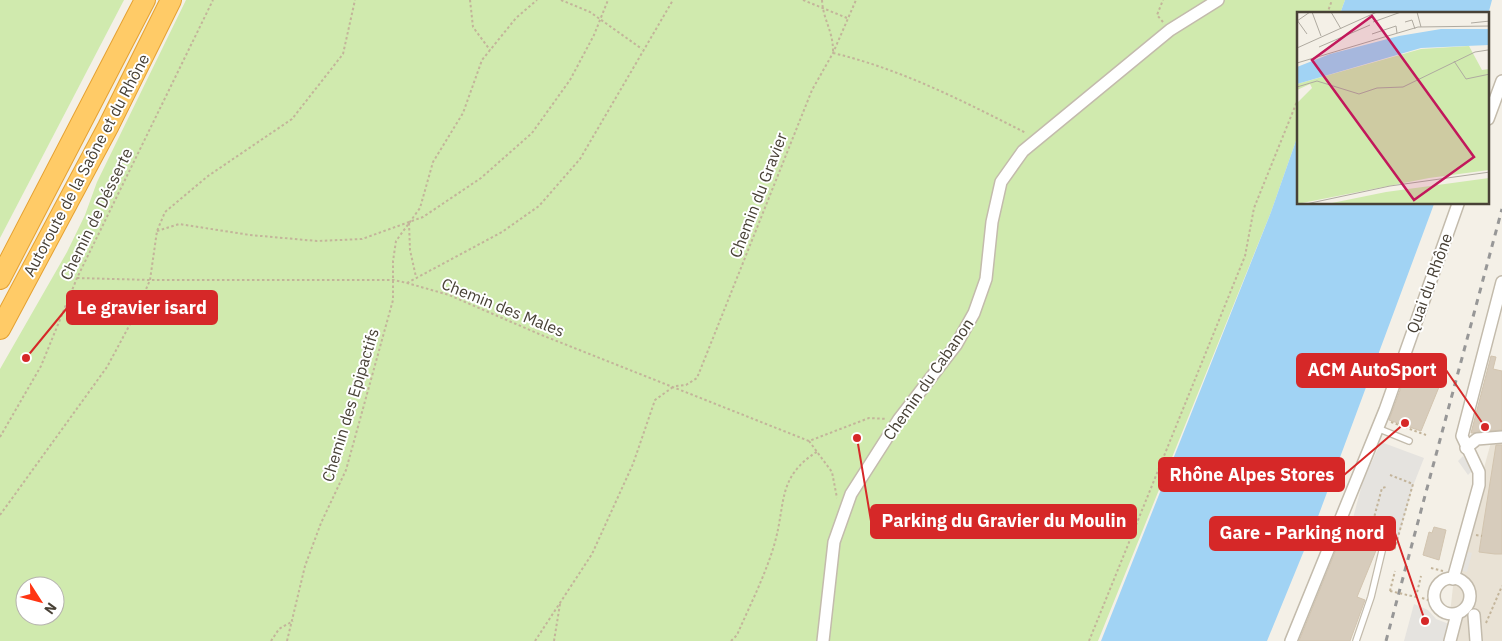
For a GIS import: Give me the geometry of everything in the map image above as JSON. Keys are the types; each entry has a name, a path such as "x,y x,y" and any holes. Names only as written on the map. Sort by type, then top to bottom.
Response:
{"highway":[{"name":"Autoroute de la Saône et du Rhône","path":"0,279 145,0"},
{"name":"Autoroute de la Saône et du Rhône","path":"0,329 108,127 171,0"}],"street":[{"name":"Chemin du Cabanon","path":"823,641 834,542 851,494 899,419 956,345 974,314 986,279 992,222 1001,182 1023,151 1170,30 1218,0"},
{"path":"1490,113 1502,80"},
{"name":"Quai du Rhône","path":"1291,641 1382,424 1458,205"},
{"path":"1456,614 1444,612 1436,604 1435,598 1438,587 1450,575 1479,485 1479,472 1466,448 1462,436 1502,282"},
{"path":"1466,448 1477,439 1502,437"},
{"path":"1450,575 1464,583 1470,592 1469,603 1456,614 1450,641"},
{"path":"1476,641 1478,619"}],"lane":[{"path":"1382,424 1409,441"},
{"path":"1356,641 1385,548"}],"path":[{"name":"Chemin de Désserte","path":"0,437 41,366 77,278 213,0"},
{"path":"0,515 107,367 135,315 150,280 157,231 165,212 208,176 292,119 343,54 355,0"},
{"path":"470,0 473,27 490,50"},
{"name":"Chemin des Epipactifs","path":"287,641 305,566 321,523 346,470 393,300 393,260 396,241 420,208 433,162 463,113 482,60 516,18 537,0"},
{"path":"561,0 600,18 643,49"},
{"path":"157,231 178,224 250,235 318,241 362,239 409,223 423,216 482,178 532,134 570,80 594,35 608,0"},
{"path":"407,283 502,232 539,206 580,159 673,0"},
{"path":"803,0 848,18"},
{"path":"822,0 822,7 833,36 833,53 860,60 957,98 1038,139"},
{"name":"Chemin du Gravier","path":"673,387 686,386 697,378 812,90 833,53 856,0"},
{"path":"1163,0 1157,15 1170,30"},
{"path":"1328,12 1332,0"},
{"path":"1088,641 1244,256 1254,208 1297,101"},
{"path":"409,223 410,250 416,278"},
{"name":"Chemin des Males","path":"77,278 150,280 394,280 449,295 540,334 809,441"},
{"path":"535,641 592,554 633,464 655,400 673,387"},
{"path":"842,521 832,472 809,441 870,418 899,419"},
{"path":"1382,424 1426,435"},
{"path":"732,641 737,636 758,589 775,542 784,491 803,461 818,451"},
{"path":"1385,548 1396,551 1413,484 1390,475"},
{"path":"1368,540 1382,488 1386,487"},
{"path":"1343,528 1376,545"},
{"path":"1430,568 1450,575"},
{"path":"1394,572 1390,591 1416,597 1421,576"},
{"path":"1478,619 1485,624 1502,586"},
{"path":"1422,598 1428,600"},
{"path":"554,641 560,602"},
{"path":"272,641 279,629 293,621"}],"shaded area":[{"path":"1502,434 1502,641 1447,641 1454,577 1493,435"},
{"path":"1381,442 1424,458 1413,486 1395,549 1378,544 1375,540 1350,529 1363,481"},
{"path":"1463,456 1473,470 1468,475 1458,461"},
{"path":"1465,551 1472,553 1467,572 1459,570"},
{"path":"1414,604 1428,610 1436,619 1449,624 1447,641 1404,641"}],"green space":[{"path":"0,0 124,0 0,238"},
{"path":"186,0 1345,0 1341,12 1297,12 1297,138 1271,212 1098,641 0,641 0,369 67,252 85,215 97,182"}],"water":[{"path":"1345,0 1492,0 1489,12 1341,12"},
{"path":"1297,138 1297,205 1434,205 1319,514 1267,641 1101,641 1271,212"}],"building":[{"path":"1491,356 1496,357 1493,369 1502,371 1502,430 1471,433"},
{"path":"1406,374 1441,382 1421,431 1389,420"},
{"path":"1496,445 1502,445 1502,554 1479,552"},
{"path":"1434,527 1446,530 1439,560 1423,555 1429,532 1432,533"},
{"path":"1344,530 1377,548 1357,597 1365,600 1350,641 1299,641"}],"railway":[{"path":"1386,641 1502,209"}],"place":[{"name":"Le gravier isard","path":"26,358"},
{"name":"Rhône Alpes Stores","path":"1405,423"},
{"name":"ACM AutoSport","path":"1485,427"},
{"name":"Parking du Gravier du Moulin","path":"857,438"},
{"name":"Gare - Parking nord","path":"1425,621"}]}
